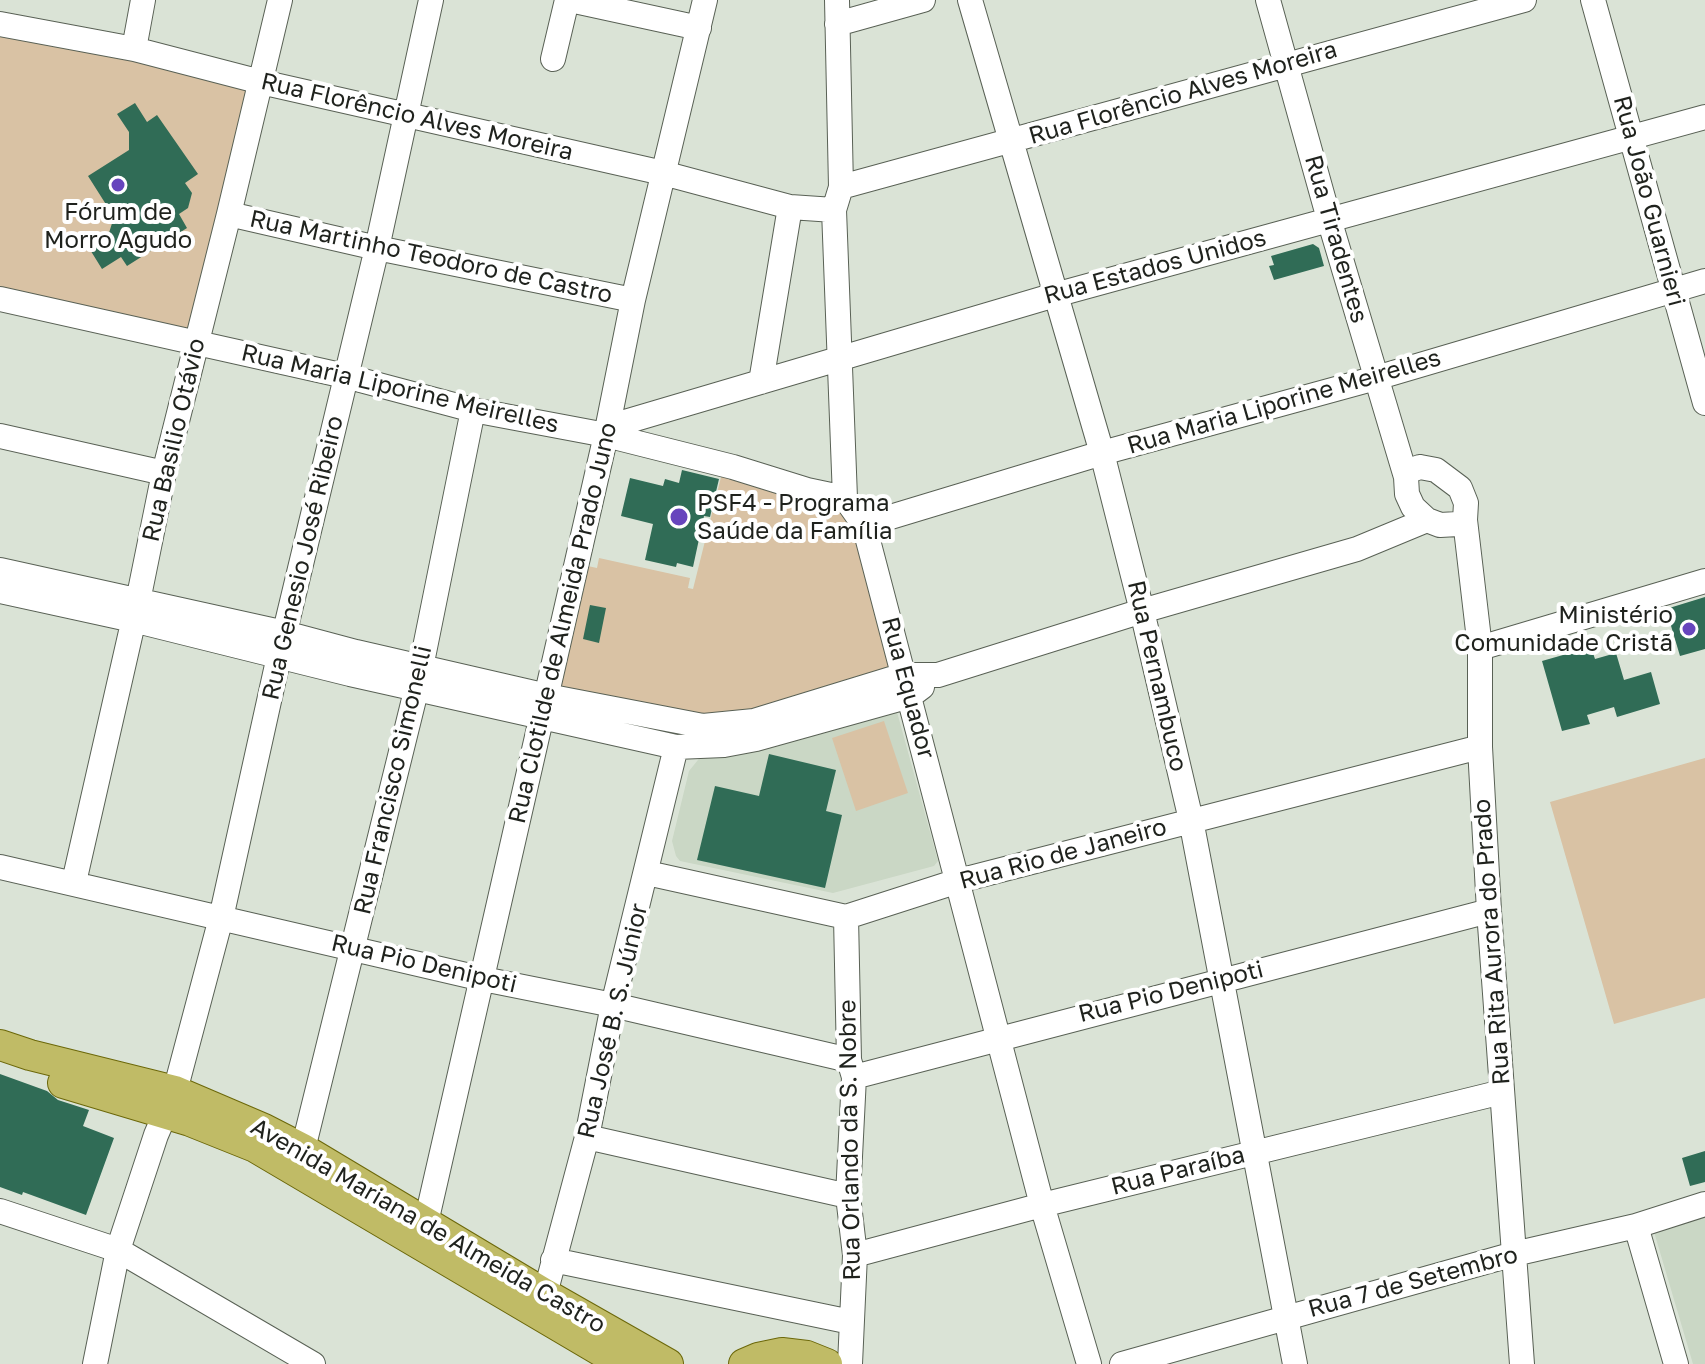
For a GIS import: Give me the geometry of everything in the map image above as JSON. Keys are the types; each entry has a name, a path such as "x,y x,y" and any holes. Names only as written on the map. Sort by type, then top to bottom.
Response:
{"main road":[{"name":"Avenida Mariana de Almeida Castro","path":"0,1045 169,1102 220,1132 545,1294 668,1364"},
{"name":"Avenida Mariana de Almeida Castro","path":"0,1062 169,1102 264,1129 303,1149 588,1354 623,1364"},
{"path":"744,1364 782,1353 807,1356 827,1364"}],"street":[{"path":"134,49 143,0"},
{"name":"Rua Basilio Otávio","path":"74,882 164,473 280,0"},
{"name":"Rua Genesio José Ribeiro","path":"95,1364 118,1250 169,1102 221,918 282,644 377,248 431,0"},
{"path":"553,59 568,0 699,28"},
{"name":"Rua Clotilde de Almeida Prado Juno","path":"423,1234 607,431 633,300 705,0"},
{"path":"845,498 839,357 837,12 923,0"},
{"name":"Rua Pernambuco","path":"970,0 1102,453 1142,611 1191,820 1295,1364"},
{"name":"Rua Tiradentes","path":"1268,0 1406,477"},
{"name":"Rua Florêncio Alves Moreira","path":"0,24 134,49 261,82 663,173 790,207 838,199 1009,142 1524,0"},
{"name":"Rua João Guarnieri","path":"1593,0 1705,403"},
{"name":"Rua Estados Unidos","path":"607,431 839,357 1055,295 1705,117"},
{"path":"761,382 790,207"},
{"name":"Rua Martinho Teodoro de Castro","path":"229,214 377,248 633,300"},
{"name":"Rua Maria Liporine Meirelles","path":"864,525 1102,453 1376,378 1705,281"},
{"name":"Rua Maria Liporine Meirelles","path":"0,299 345,376 473,410 607,431 807,490 845,498"},
{"name":"Rua Francisco Simonelli","path":"303,1149 419,676 473,410"},
{"path":"0,436 164,473"},
{"path":"1420,467 1447,476 1460,488 1466,503 1465,520 1449,525 1427,520 1413,507 1407,494 1406,477 1411,470 1420,467"},
{"name":"Rua Equador","path":"845,498 864,525 1042,1205 1089,1364"},
{"path":"3,588 136,610 419,676 544,706 676,747 724,745 756,739 907,685 1142,611 1357,549 1427,520"},
{"name":"Rua Rita Aurora do Prado","path":"1465,520 1480,648 1480,747 1489,911 1522,1364"},
{"path":"1480,648 1705,581"},
{"path":"544,706 703,726 727,725 907,685"},
{"name":"Rua José B. S. Júnior","path":"545,1294 587,1137 613,1005 676,747"},
{"name":"Rua Rio de Janeiro","path":"846,917 958,881 1480,747"},
{"name":"Rua Pio Denipoti","path":"0,867 483,979 613,1005 851,1068 1000,1036 1489,911"},
{"path":"647,873 846,917"},
{"name":"Rua Orlando da S. Nobre","path":"846,917 851,1068 848,1196 855,1255 850,1364"},
{"name":"Rua Paraíba","path":"855,1255 1042,1205 1502,1092"},
{"path":"587,1137 848,1196"},
{"name":"Rua 7 de Setembro","path":"1122,1364 1514,1254 1636,1226 1705,1204"},
{"path":"0,1211 118,1250 313,1364"},
{"path":"1636,1226 1676,1364"},
{"path":"553,1260 851,1322"}],"shaded area":[{"path":"0,27 258,82 197,340 0,295"},
{"path":"724,465 841,507 854,523 896,675 721,720 555,691 583,565 597,568 599,558 690,578 688,588 693,589"},
{"path":"897,712 938,861 934,866 833,893 680,861 676,856 672,841 689,771 702,755"},
{"path":"884,721 908,793 856,811 832,738"},
{"path":"1705,758 1705,998 1614,1024 1550,802"},
{"path":"1705,1208 1705,1364 1693,1364 1652,1225"}],"building":[{"name":"Fórum de Morro Agudo","path":"135,103 147,122 157,115 198,174 185,183 192,193 188,208 179,214 187,228 127,266 121,257 102,269 89,248 108,236 114,217 88,176 129,150 129,132 117,114"},
{"path":"1313,244 1319,248 1324,266 1274,280 1269,266 1274,265 1271,256"},
{"name":"PSF4 - Programa Saúde da Família","path":"682,470 719,479 710,517 704,516 693,567 677,563 676,567 645,560 653,524 621,516 630,478 663,486 665,479 679,483"},
{"name":"Ministério Comunidade Cristã","path":"1705,597 1705,649 1680,656 1666,609"},
{"path":"590,605 606,608 599,643 583,639"},
{"path":"1591,647 1595,659 1616,653 1624,680 1651,672 1660,704 1617,717 1614,707 1587,715 1590,724 1562,731 1542,661"},
{"path":"769,754 836,770 826,811 842,815 825,888 697,860 715,786 759,796"},
{"path":"0,1074 89,1110 83,1126 114,1138 86,1215 0,1187"},
{"path":"1705,1151 1705,1182 1690,1186 1682,1158"}],"place":[{"name":"Fórum de Morro Agudo","path":"118,185"},
{"name":"PSF4 - Programa Saúde da Família","path":"679,517"},
{"name":"Ministério Comunidade Cristã","path":"1689,629"}]}
